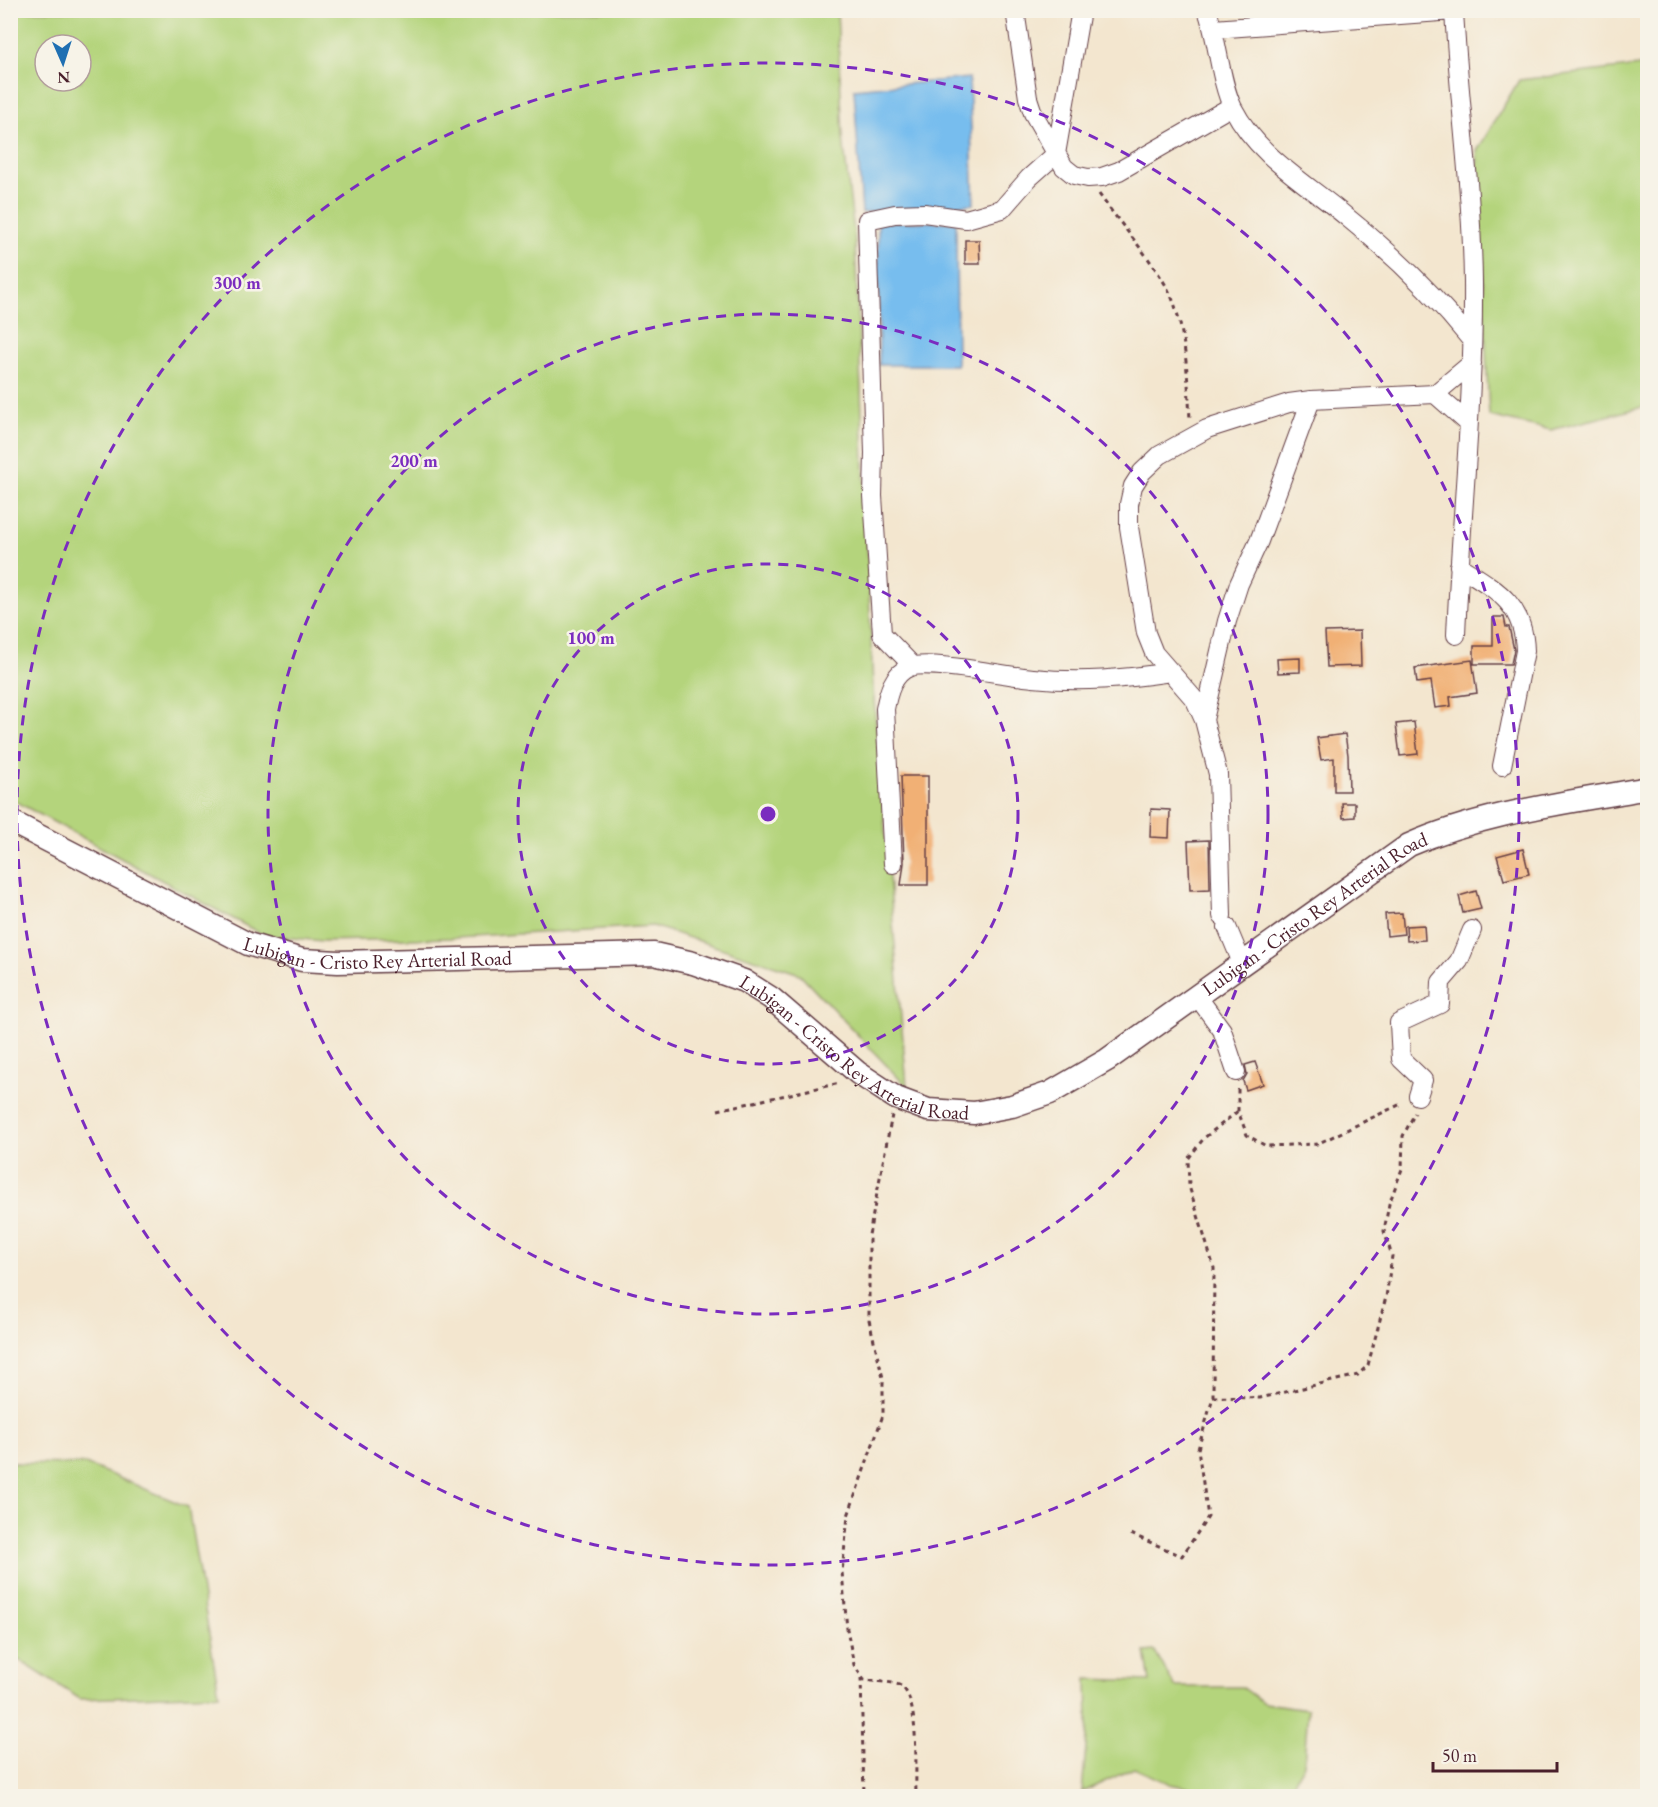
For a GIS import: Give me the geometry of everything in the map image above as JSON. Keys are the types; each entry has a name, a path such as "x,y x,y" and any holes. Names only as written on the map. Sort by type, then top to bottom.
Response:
{"main road":[{"name":"Lubigan - Cristo Rey Arterial Road","path":"10,821 248,944 302,960 349,962 654,954 693,963 744,981 771,998 865,1078 896,1098 928,1110 962,1112 1012,1107 1050,1093 1107,1060 1409,845 1436,833 1496,816 1647,788"}],"street":[{"path":"1015,10 1028,98 1033,113 1064,167 1074,175 1088,178 1102,177 1119,171 1232,106"},
{"path":"1081,10 1056,154 1029,178 1002,209 966,219 924,213 895,214 867,220 874,453 873,496 882,634 913,666 1087,682 1171,672"},
{"path":"1207,10 1214,29 1232,106 1248,132 1273,159 1348,217 1429,289 1472,341"},
{"path":"1214,29 1454,10 1471,222 1472,341 1456,635"},
{"path":"1242,963 1225,922 1218,774 1204,720 1195,700 1154,653 1146,633 1129,527 1129,504 1133,486 1142,472 1160,455 1190,437 1248,416 1311,400 1435,394 1472,363"},
{"path":"1435,394 1468,423"},
{"path":"1204,720 1227,621 1239,584 1259,541 1311,400"},
{"path":"1459,566 1504,596 1512,606 1525,635 1525,651 1502,765"},
{"path":"893,864 885,709 888,693 895,679 913,666"},
{"path":"1418,1096 1424,1080 1401,1059 1399,1023 1440,1004 1441,982 1459,961 1472,930"},
{"path":"1197,996 1222,1030 1236,1072"}],"path":[{"path":"1088,178 1166,285 1181,330 1188,380 1190,437"},
{"path":"1236,1072 1238,1111 1248,1135 1266,1146 1317,1144 1418,1096"},
{"path":"718,1110 865,1078"},
{"path":"1213,1397 1260,1398 1358,1375 1368,1365 1379,1328 1392,1256 1384,1231 1385,1222 1402,1169 1403,1136 1414,1119 1418,1096"},
{"path":"896,1098 879,1173 869,1235 869,1320 883,1378 883,1415 848,1516 842,1572 846,1629 854,1665 864,1680 878,1684 899,1684 909,1693 914,1725 916,1797"},
{"path":"1131,1534 1182,1556 1208,1517 1198,1449 1213,1397 1214,1268 1189,1186 1188,1159 1204,1138 1238,1111"},
{"path":"861,1676 864,1797"}],"green space":[{"path":"10,11 837,11 843,138 855,242 873,689 907,1087 800,974 653,926 456,938 322,941 263,935 11,799"},
{"path":"1647,65 1647,406 1551,430 1489,416 1477,151 1519,80"},
{"path":"10,1463 86,1464 188,1507 219,1694 80,1699 11,1655"},
{"path":"1155,1651 1175,1687 1242,1687 1264,1703 1308,1709 1304,1764 1291,1787 1293,1796 1216,1796 1214,1793 1170,1784 1134,1768 1082,1792 1088,1724 1087,1679 1150,1681 1145,1652"}],"water":[{"path":"969,78 974,204 862,213 854,89"},
{"path":"878,222 956,222 957,365 879,365"}],"building":[{"path":"965,240 979,240 980,264 965,264"},
{"path":"1493,617 1504,617 1506,627 1509,627 1514,650 1511,664 1474,664 1474,646 1493,646"},
{"path":"1360,631 1361,666 1327,667 1325,632"},
{"path":"1300,658 1300,672 1278,673 1277,659"},
{"path":"1472,660 1477,693 1450,697 1451,706 1435,708 1431,681 1417,683 1415,668"},
{"path":"1414,722 1418,754 1400,756 1396,724"},
{"path":"1345,734 1349,791 1334,791 1334,758 1321,760 1317,738"},
{"path":"901,776 928,776 928,885 901,885 904,863"},
{"path":"1342,803 1355,803 1355,817 1343,818"},
{"path":"1151,809 1170,810 1169,838 1150,837"},
{"path":"1209,840 1210,889 1190,890 1188,841"},
{"path":"1523,849 1529,874 1504,880 1497,856"},
{"path":"1476,891 1481,909 1463,913 1459,896"},
{"path":"1402,913 1404,934 1387,936 1385,914"},
{"path":"1424,925 1425,940 1407,941 1406,926"},
{"path":"1255,1062 1263,1084 1246,1090 1243,1081 1247,1074 1245,1065"}]}
